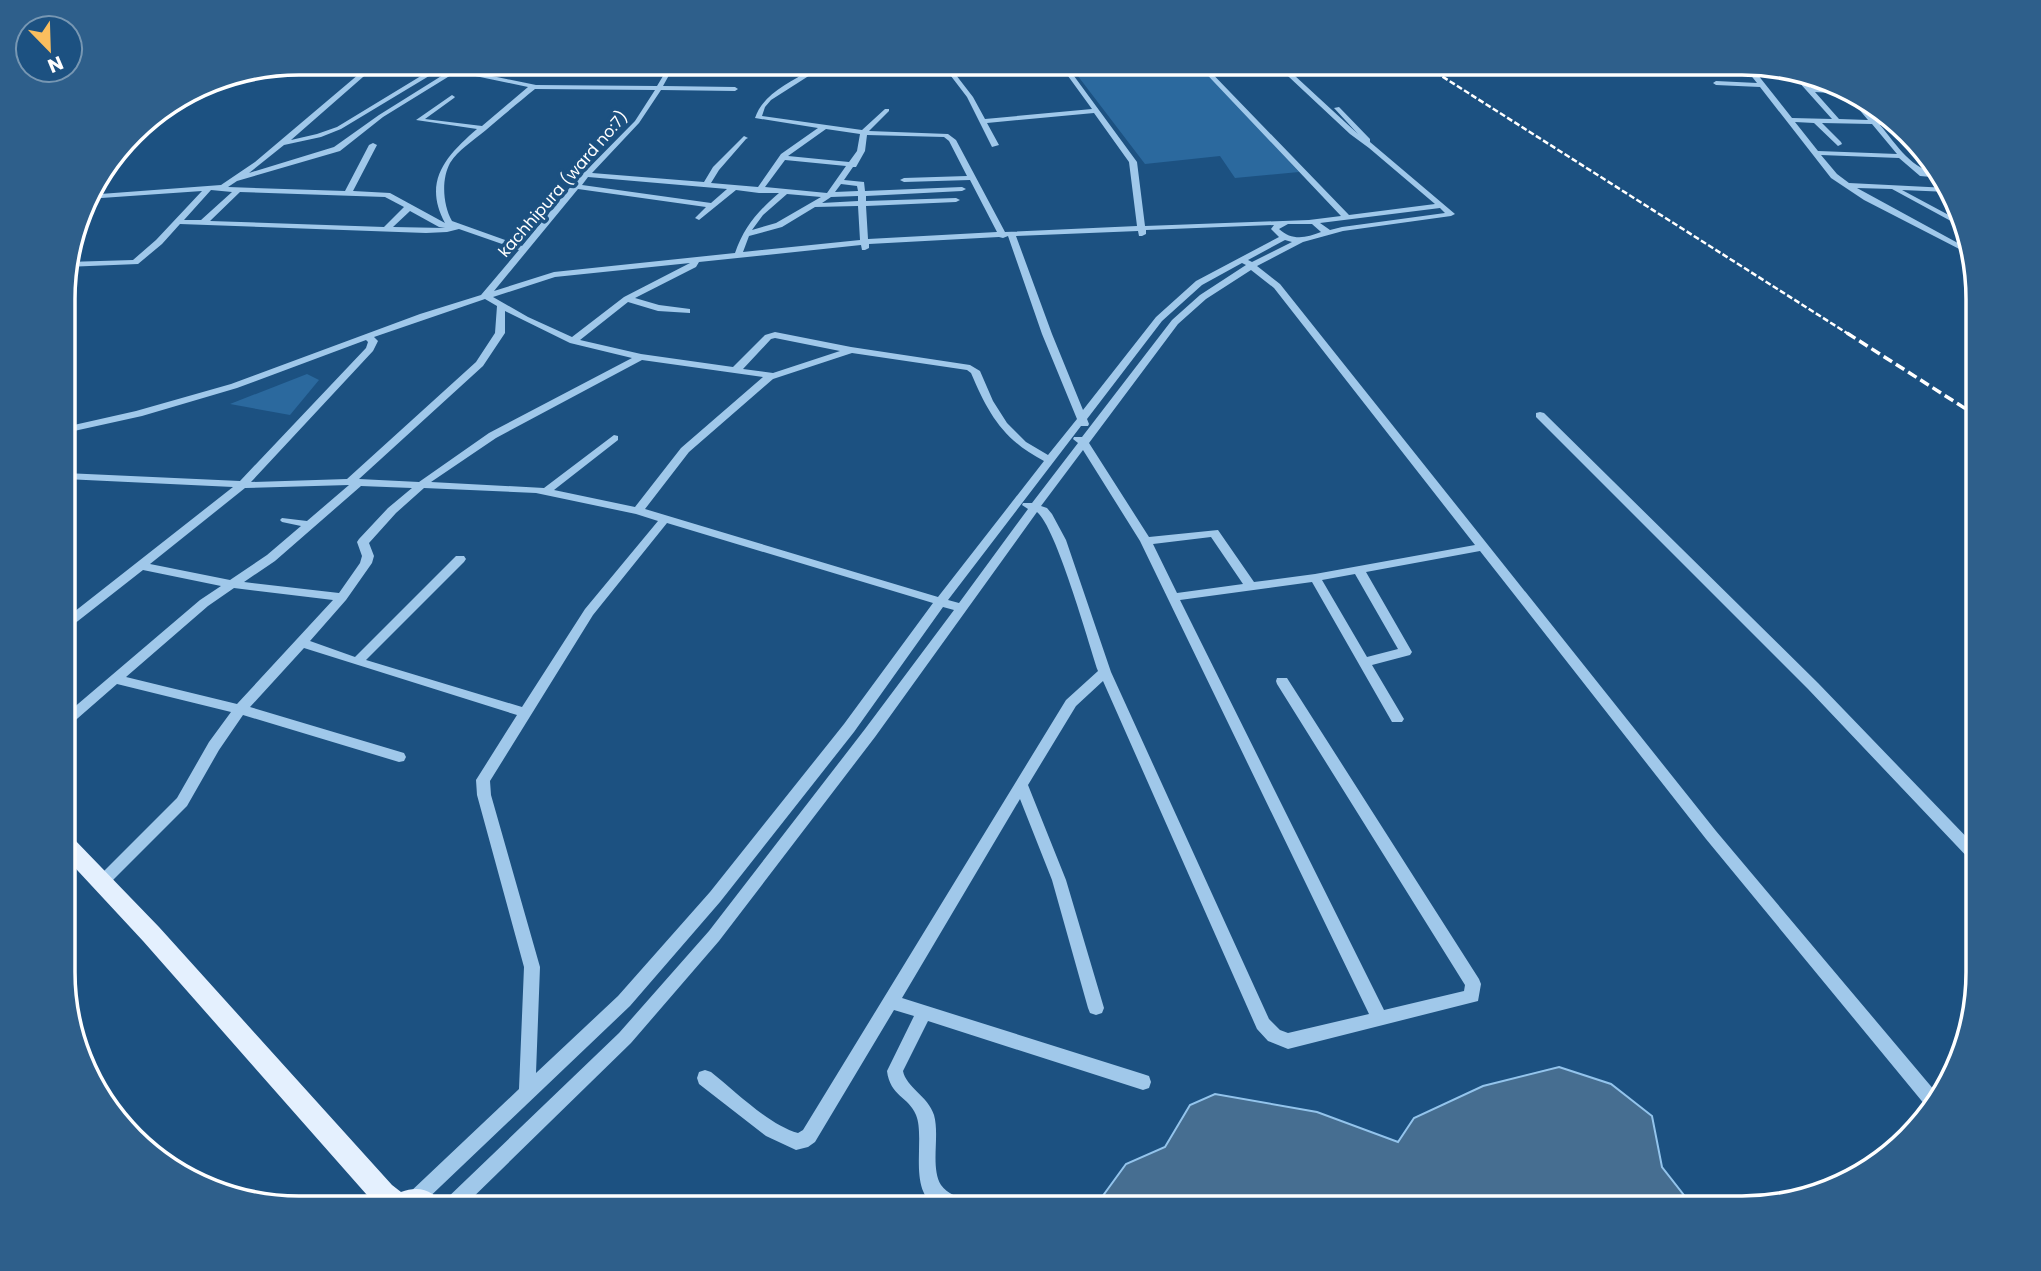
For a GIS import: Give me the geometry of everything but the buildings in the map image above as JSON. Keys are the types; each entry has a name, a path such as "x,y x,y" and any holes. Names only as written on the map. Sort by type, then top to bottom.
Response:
{"main road":[{"path":"75,854 387,1196"}],"street":[{"path":"238,179 362,75"},
{"path":"284,143 318,136 339,128 423,75"},
{"path":"218,188 238,179 337,149 381,116 447,75"},
{"path":"478,75 533,87 735,89"},
{"name":"kachhipura (ward no:7)","path":"485,296 576,186 637,122 667,75"},
{"path":"805,75 776,93 762,106 757,116 864,132 947,135 952,140 972,178 1010,238 1087,438 1146,541 1380,1019"},
{"path":"953,75 970,97 995,145"},
{"path":"1071,75 1134,163 1142,232"},
{"path":"1211,75 1348,218"},
{"path":"420,1196 624,1001 715,897 849,728 940,601 1175,302 1199,283 1246,261 1300,241 1342,229 1451,214 1372,146 1352,133 1290,75"},
{"path":"1300,75 1362,131 1372,146"},
{"path":"1757,76 1788,120 1834,176 1867,198 1959,247"},
{"path":"1716,83 1763,85"},
{"path":"1804,84 1836,120"},
{"path":"457,226 446,217 442,186 449,160 533,87"},
{"path":"1809,90 1822,90"},
{"path":"452,97 419,120 485,128"},
{"path":"745,235 779,225 829,195 864,146 864,132 887,110"},
{"path":"981,121 1096,111"},
{"path":"1872,118 1902,157 1927,174"},
{"path":"1788,120 1876,122"},
{"path":"1815,120 1838,144"},
{"path":"759,191 782,158 825,126"},
{"path":"705,186 716,169 744,138"},
{"path":"348,194 373,145"},
{"path":"1817,153 1902,157"},
{"path":"782,158 853,165"},
{"path":"586,175 829,195 962,189"},
{"path":"904,180 972,178"},
{"path":"839,182 861,184 865,245"},
{"path":"576,186 712,206"},
{"path":"1848,186 1937,189"},
{"path":"1890,186 1951,220"},
{"path":"101,196 218,188 387,195 442,225 457,226 523,250"},
{"path":"699,218 733,188"},
{"path":"203,223 239,189"},
{"path":"78,264 135,262 207,190"},
{"path":"738,255 753,219 784,193"},
{"path":"814,205 956,200"},
{"path":"386,230 410,206"},
{"path":"573,341 627,299 694,262 738,255 865,245 1309,222 1441,206"},
{"path":"177,222 440,231 457,226"},
{"path":"1279,233 1278,225 1288,222"},
{"path":"1309,222 1321,226 1326,230 1325,234"},
{"path":"1142,232 1279,233 1300,241"},
{"path":"462,1196 625,1038 714,936 870,733 1035,507 1175,322 1195,301 1279,233"},
{"path":"75,435 204,403 507,287 694,262 865,245 1010,238"},
{"path":"1246,261 1277,286 1711,835 1928,1095"},
{"path":"485,296 545,330 573,341 641,357 770,376 851,350"},
{"path":"627,299 652,307 687,311"},
{"path":"75,713 230,584 271,558 311,525 480,364 500,333 501,305"},
{"path":"736,370 771,335 970,368 975,371 1007,434 1035,454 1051,461"},
{"path":"75,428 138,414 234,386 370,339"},
{"path":"75,617 242,485 370,349 370,339"},
{"path":"102,882 182,802 214,746 240,709 342,597 368,559 364,540 420,487 499,430 641,357"},
{"path":"638,511 685,450 770,376"},
{"path":"1540,415 1813,686 1965,845"},
{"path":"1071,433 1087,438"},
{"path":"547,491 614,438"},
{"path":"75,477 242,485 354,482 547,491 638,511 961,608"},
{"path":"1018,502 1035,507 1048,516 1060,540 1105,672 1263,1024 1270,1033 1276,1038 1288,1041 1472,996 1472,984 1282,681"},
{"path":"527,1092 532,967 483,785 485,775 589,612 665,519"},
{"path":"286,520 311,525"},
{"path":"1146,541 1214,533 1250,586"},
{"path":"1173,597 1359,571 1484,547"},
{"path":"356,662 460,559"},
{"path":"139,565 230,584 342,597"},
{"path":"1359,571 1406,652 1364,662"},
{"path":"1315,578 1397,719"},
{"path":"302,643 525,713"},
{"path":"705,1078 759,1119 795,1142 803,1141 809,1136 1071,703 1105,672"},
{"path":"115,678 240,709 399,757"},
{"path":"1021,784 1059,880 1096,1008"},
{"path":"892,1002 1143,1082"},
{"path":"924,1012 895,1071 895,1078 898,1085 919,1103 925,1115 930,1185 939,1196"}],"shaded area":[{"path":"1077,75 1207,75 1299,172 1235,178 1220,156 1145,164"},
{"path":"307,374 319,380 290,415 230,404"},
{"path":"1559,1067 1611,1084 1652,1116 1662,1167 1684,1195 1103,1195 1126,1164 1165,1147 1190,1105 1215,1094 1317,1112 1398,1142 1414,1118 1483,1086"}],"railway":[{"path":"1440,75 1850,335"},
{"path":"1847,333 1965,408"}]}
